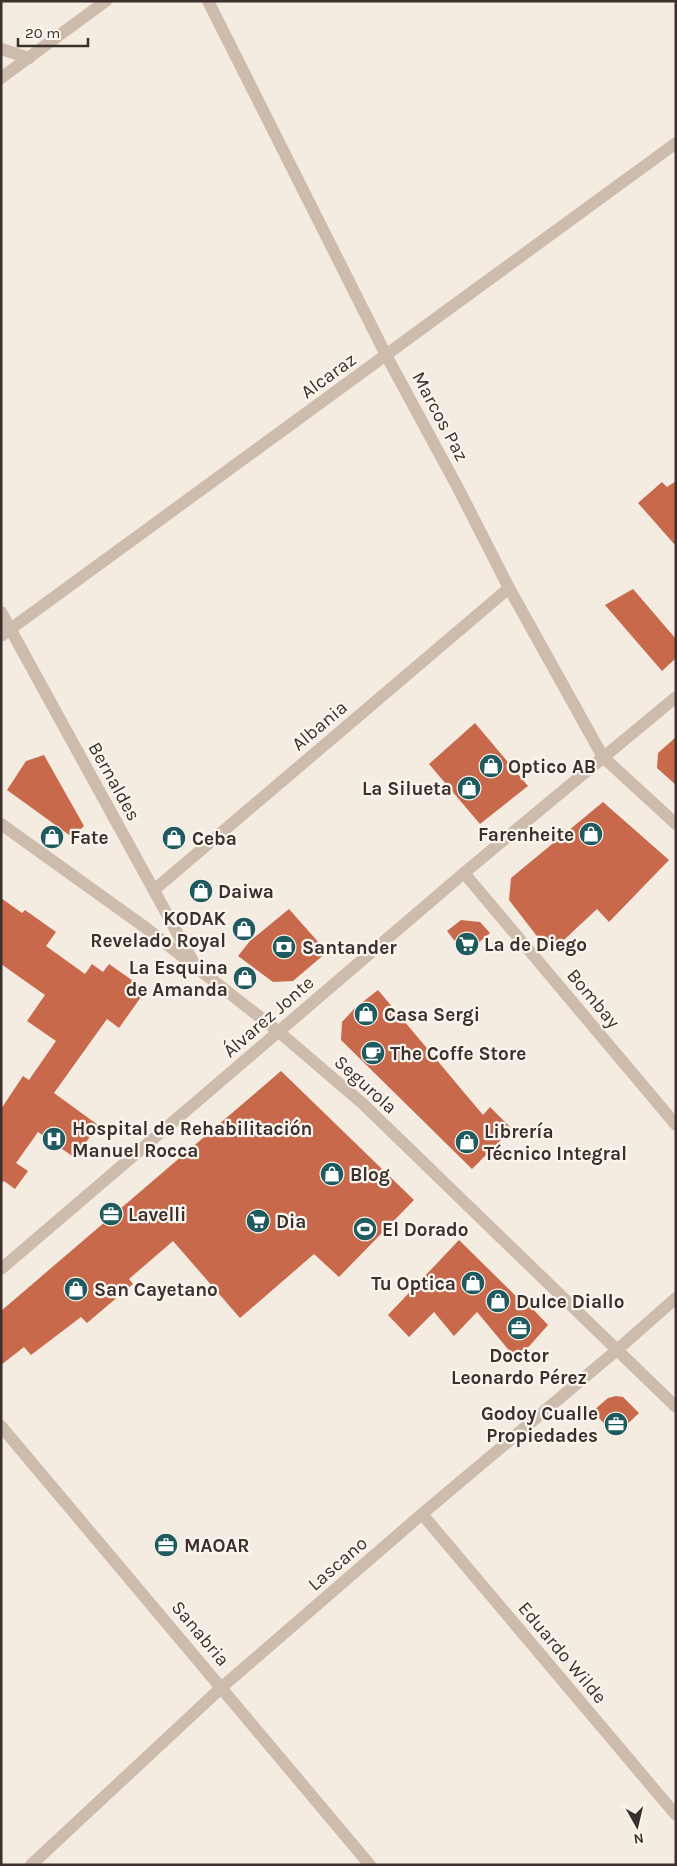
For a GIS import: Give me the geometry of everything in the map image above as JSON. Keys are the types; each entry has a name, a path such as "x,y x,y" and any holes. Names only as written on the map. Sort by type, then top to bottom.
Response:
{"street":[{"path":"1,78 106,1"},
{"name":"Marcos Paz","path":"208,1 386,355 458,488 509,588 602,758 676,824"},
{"path":"1,49 29,58"},
{"name":"Alcaraz","path":"6,633 676,143"},
{"name":"Albania","path":"154,890 509,588"},
{"name":"Bernaldes","path":"1,612 6,633 154,890 196,968"},
{"name":"Álvarez Jonte","path":"1,1269 464,873 676,696"},
{"name":"Segurola","path":"1,824 139,923 279,1032 362,1103 676,1407"},
{"name":"Bombay","path":"464,873 676,1125"},
{"name":"Lascano","path":"30,1865 222,1687 676,1298"},
{"name":"Sanabria","path":"1,1426 370,1865"},
{"name":"Eduardo Wilde","path":"422,1514 676,1815"}],"building":[{"path":"676,481 676,546 638,503 662,482 667,487"},
{"path":"633,589 676,639 676,658 662,671 605,605"},
{"path":"475,723 528,786 480,824 429,764"},
{"path":"676,737 676,785 657,768 658,753"},
{"path":"44,755 84,826 72,837 7,790 26,761"},
{"path":"603,802 669,860 609,922 597,909 550,953 509,900 511,878"},
{"path":"1,898 22,913 25,910 56,932 46,946 85,974 92,964 103,972 109,964 146,990 119,1028 107,1019 54,1093 98,1125 75,1158 38,1132 16,1163 28,1171 15,1189 4,1181 1,1184 1,1109 23,1076 29,1080 56,1041 27,1021 45,995 1,964"},
{"name":"Santander","path":"289,909 327,952 293,981 273,982 238,956 250,941"},
{"name":"La de Diego","path":"461,920 480,922 490,933 465,954 447,931"},
{"path":"378,990 483,1115 490,1107 512,1129 472,1169 341,1040 342,1022 355,1008"},
{"path":"281,1071 414,1200 339,1277 314,1254 240,1318 173,1241 129,1279 133,1284 87,1323 81,1317 31,1355 24,1347 1,1365 1,1311"},
{"path":"459,1240 548,1325 517,1360 477,1312 454,1336 434,1312 409,1337 388,1315"},
{"name":"Godoy Cualle Propiedades","path":"623,1397 639,1413 615,1436 593,1411 608,1398"}],"place":[{"name":"Optico AB","path":"491,766"},
{"name":"La Silueta","path":"469,788"},
{"name":"Farenheite","path":"591,834"},
{"name":"Fate","path":"52,837"},
{"name":"Ceba","path":"174,838"},
{"name":"Daiwa","path":"201,891"},
{"name":"KODAK Revelado Royal","path":"244,929"},
{"name":"La de Diego","path":"467,944"},
{"name":"Santander","path":"284,947"},
{"name":"La Esquina de Amanda","path":"245,978"},
{"name":"Casa Sergi","path":"366,1014"},
{"name":"The Coffe Store","path":"373,1053"},
{"name":"Hospital de Rehabilitación Manuel Rocca","path":"54,1139"},
{"name":"Librería Técnico Integral","path":"467,1142"},
{"name":"Blog","path":"332,1174"},
{"name":"Lavelli","path":"111,1214"},
{"name":"Dia","path":"258,1221"},
{"name":"El Dorado","path":"365,1229"},
{"name":"Tu Optica","path":"473,1283"},
{"name":"San Cayetano","path":"76,1289"},
{"name":"Dulce Diallo","path":"498,1301"},
{"name":"Doctor Leonardo Pérez","path":"519,1328"},
{"name":"Godoy Cualle Propiedades","path":"616,1424"},
{"name":"MAOAR","path":"166,1545"}]}
